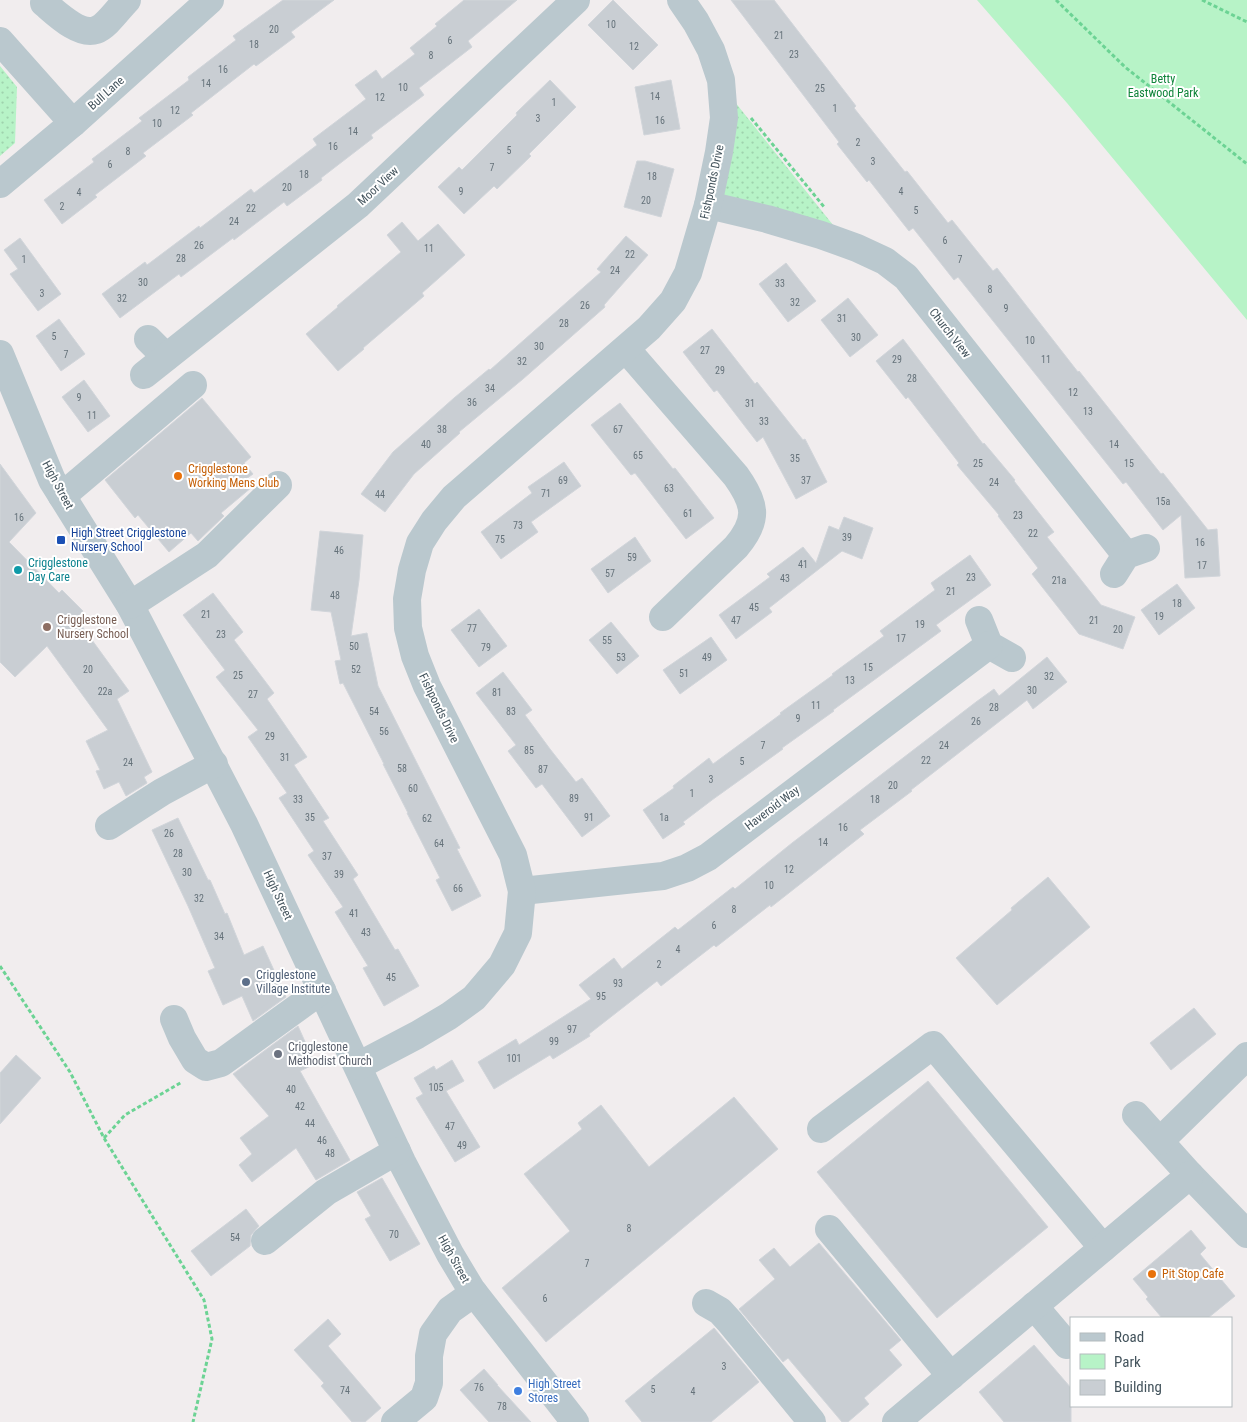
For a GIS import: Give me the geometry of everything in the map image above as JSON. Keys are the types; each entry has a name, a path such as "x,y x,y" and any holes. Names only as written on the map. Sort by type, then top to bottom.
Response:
{"street":[{"path":"44,3 69,24 89,31 96,30 106,23 127,0"},
{"name":"Bull Lane","path":"0,184 73,123 210,0"},
{"name":"Moor View","path":"144,375 157,348 358,205 576,0"},
{"name":"Fishponds Drive","path":"358,1066 417,1035 474,998 502,965 518,933 522,891 512,855 427,686 415,656 408,628 407,599 412,570 420,544 434,520 454,497 649,328 674,301 688,273 708,205 724,118 721,80 711,50 696,22 681,0"},
{"path":"0,41 73,123"},
{"name":"Church View","path":"708,205 821,234 885,261 906,277 1129,559"},
{"path":"626,349 736,476 747,491 753,507 751,522 745,536 736,547 660,620"},
{"name":"High Street","path":"0,354 52,480 130,605 214,764 397,1151 450,1254 493,1320 575,1422"},
{"path":"62,496 193,385"},
{"path":"130,605 208,555 278,485"},
{"name":"Haveroid Way","path":"522,891 663,876 708,858 1000,651 979,620"},
{"path":"109,826 162,792 214,764"},
{"path":"174,1019 182,1038 195,1060 206,1067 221,1063 322,990"},
{"path":"821,1129 933,1045 1103,1248"},
{"path":"1160,1141 1247,1056"},
{"path":"1136,1115 1247,1234"},
{"path":"265,1241 326,1192 397,1151"},
{"path":"896,1422 924,1413 951,1376 1190,1175"},
{"path":"829,1229 951,1376"},
{"path":"395,1422 424,1398 429,1383 429,1356 433,1334 450,1310 474,1293"},
{"path":"706,1303 720,1311 730,1322 812,1422"},
{"path":"1034,1306 1067,1344"}],"path":[{"path":"1056,0 1125,67 1247,164"},
{"path":"1202,0 1247,22"},
{"path":"721,80 826,210"},
{"path":"0,966 70,1072 104,1138 204,1300 212,1339 193,1422"},
{"path":"104,1138 125,1115 206,1067"}],"green space":[{"name":"Betty Eastwood Park","path":"977,0 1247,0 1247,320 1067,103"},
{"path":"0,66 17,87 15,143 0,156"},
{"path":"727,92 845,240 714,203"}],"building":[{"path":"283,0 334,0 291,32 295,37 256,66 254,64 191,113 193,115 143,153 146,156 95,195 97,197 62,224 44,200 94,162 92,159 142,121 139,118 189,80 188,77 236,40 233,36"},
{"path":"464,0 517,0 468,41 472,47 419,88 424,95 371,135 373,138 321,178 322,180 287,206 284,202 234,240 233,238 181,277 179,274 120,318 102,294 145,262 147,265 199,226 200,228 251,189 254,193 317,145 313,139 366,99 355,85 376,70 382,79 415,54 410,48"},
{"path":"613,0 658,45 633,70 588,25"},
{"path":"731,0 774,0 856,106 854,108 905,172 907,171 948,223 952,220 993,271 997,268 1078,372 1208,530 1217,529 1220,576 1185,578 1181,515 1163,530 1126,482 1123,484 958,277 954,280 913,228 909,231 869,180 867,182 837,144 839,142"},
{"path":"550,80 576,107 529,154 531,156 497,189 494,186 464,214 438,187 459,167 462,170"},
{"path":"671,80 680,129 644,135 635,87"},
{"path":"637,161 645,161 674,169 661,217 624,207"},
{"path":"402,222 418,241 438,224 465,255 422,293 424,296 338,371 306,334 401,252 387,235"},
{"path":"626,236 648,255 604,305 605,307 459,432 414,474 385,512 361,494 393,452 601,272 597,269"},
{"path":"20,238 61,294 38,311 10,274 18,269 4,250"},
{"path":"786,263 816,301 788,322 759,284"},
{"path":"848,298 878,335 850,357 821,320"},
{"path":"59,319 85,354 61,371 36,336"},
{"path":"712,329 755,384 757,382 803,440 805,439 827,482 796,499 763,437 757,442 717,390 714,392 683,352"},
{"path":"903,339 983,444 1015,480 1054,532 1047,537 1101,605 1135,617 1123,649 1079,634 1032,574 1038,568 999,515 957,465 959,463 908,397 906,399 876,361"},
{"path":"84,380 110,416 88,432 62,397"},
{"name":"Crigglestone Working Mens Club","path":"202,398 251,457 244,463 253,474 246,479 252,487 221,513 224,516 198,541 191,533 169,552 138,515 135,518 105,480"},
{"path":"620,403 714,518 686,539 635,473 631,475 591,425"},
{"path":"564,462 581,486 531,522 538,532 501,559 481,532 532,493 528,487"},
{"path":"0,464 36,513 9,542 59,593 62,590 83,611 76,618 129,691 117,699 152,772 144,777 147,783 126,796 119,782 104,789 96,771 100,770 86,741 108,730 47,646 15,677 0,662"},
{"path":"844,517 873,528 862,559 842,551 769,608 772,612 736,639 719,615 770,577 767,574 803,547 816,563 829,526 839,530"},
{"path":"320,531 363,535 351,636 367,633 378,686 460,848 457,849 481,896 452,911 436,880 440,878 384,764 343,683 340,684 335,661 341,660 331,612 311,610"},
{"path":"635,537 651,561 608,593 591,569"},
{"path":"970,555 991,585 936,625 941,631 712,800 683,822 685,824 663,839 643,810 674,788 673,786 709,758 713,764 884,636 880,631 935,590 931,583"},
{"path":"1177,584 1195,608 1159,635 1141,610"},
{"path":"213,593 243,632 234,640 274,693 267,699 307,757 294,765 329,818 323,821 358,875 353,879 395,950 398,949 419,986 384,1006 363,968 368,966 335,912 343,907 308,855 314,851 279,798 287,793 248,737 258,730 216,677 225,670 183,615"},
{"path":"479,609 507,646 479,667 451,630"},
{"path":"611,622 639,656 617,674 589,640"},
{"path":"711,637 727,660 680,694 663,670"},
{"path":"1047,657 1067,682 1033,709 1027,700 860,830 864,834 771,907 770,905 716,947 714,945 661,986 657,981 589,1034 590,1036 553,1059 550,1055 494,1089 478,1062 516,1039 519,1045 591,999 579,985 614,958 622,969 675,927 678,930 733,887 735,889 976,702 994,689 999,696"},
{"path":"503,672 532,710 525,715 550,749 576,782 582,778 610,816 582,837 542,784 536,788 508,751 516,745 476,693"},
{"path":"178,818 225,914 227,913 244,955 263,946 286,997 253,1021 242,996 223,1005 208,971 215,968 152,830"},
{"path":"1048,877 1090,927 997,1005 956,958"},
{"path":"1194,1008 1216,1034 1171,1070 1150,1043"},
{"path":"298,1026 315,1064 300,1071 350,1160 316,1180 296,1148 252,1182 239,1165 252,1154 240,1138 269,1116 233,1074"},
{"path":"16,1055 41,1078 0,1124 0,1073"},
{"path":"452,1060 464,1081 446,1091 480,1147 455,1162 416,1098 423,1094 414,1078 434,1066 436,1070"},
{"path":"928,1081 1048,1227 937,1318 817,1172"},
{"path":"734,1097 778,1149 546,1342 502,1288 570,1231 524,1174 582,1129 578,1123 601,1105 649,1167"},
{"path":"382,1178 420,1244 390,1261 365,1219 371,1216 357,1192"},
{"path":"246,1209 259,1226 251,1235 250,1246 211,1276 191,1251"},
{"path":"1191,1230 1206,1248 1200,1254 1235,1296 1209,1317 1161,1317 1133,1279"},
{"path":"819,1243 901,1340 889,1350 902,1365 864,1398 869,1404 848,1422 842,1422 788,1358 783,1362 739,1309 775,1279 759,1260 774,1248 790,1267"},
{"path":"328,1319 341,1334 328,1346 381,1408 365,1422 352,1422 321,1386 324,1383 294,1350"},
{"path":"714,1328 759,1382 711,1422 642,1422 625,1401"},
{"path":"1034,1345 1070,1387 1071,1422 1004,1422 979,1392"},
{"path":"484,1369 531,1422 489,1422 460,1390"}],"place":[{"name":"Crigglestone Working Mens Club","path":"178,476"},
{"name":"High Street Crigglestone Nursery School","path":"61,540"},
{"name":"Crigglestone Day Care","path":"18,570"},
{"name":"Crigglestone Nursery School","path":"47,627"},
{"name":"Crigglestone Village Institute","path":"246,982"},
{"name":"Crigglestone Methodist Church","path":"278,1054"},
{"name":"Pit Stop Cafe","path":"1152,1274"},
{"name":"High Street Stores","path":"518,1391"}]}
